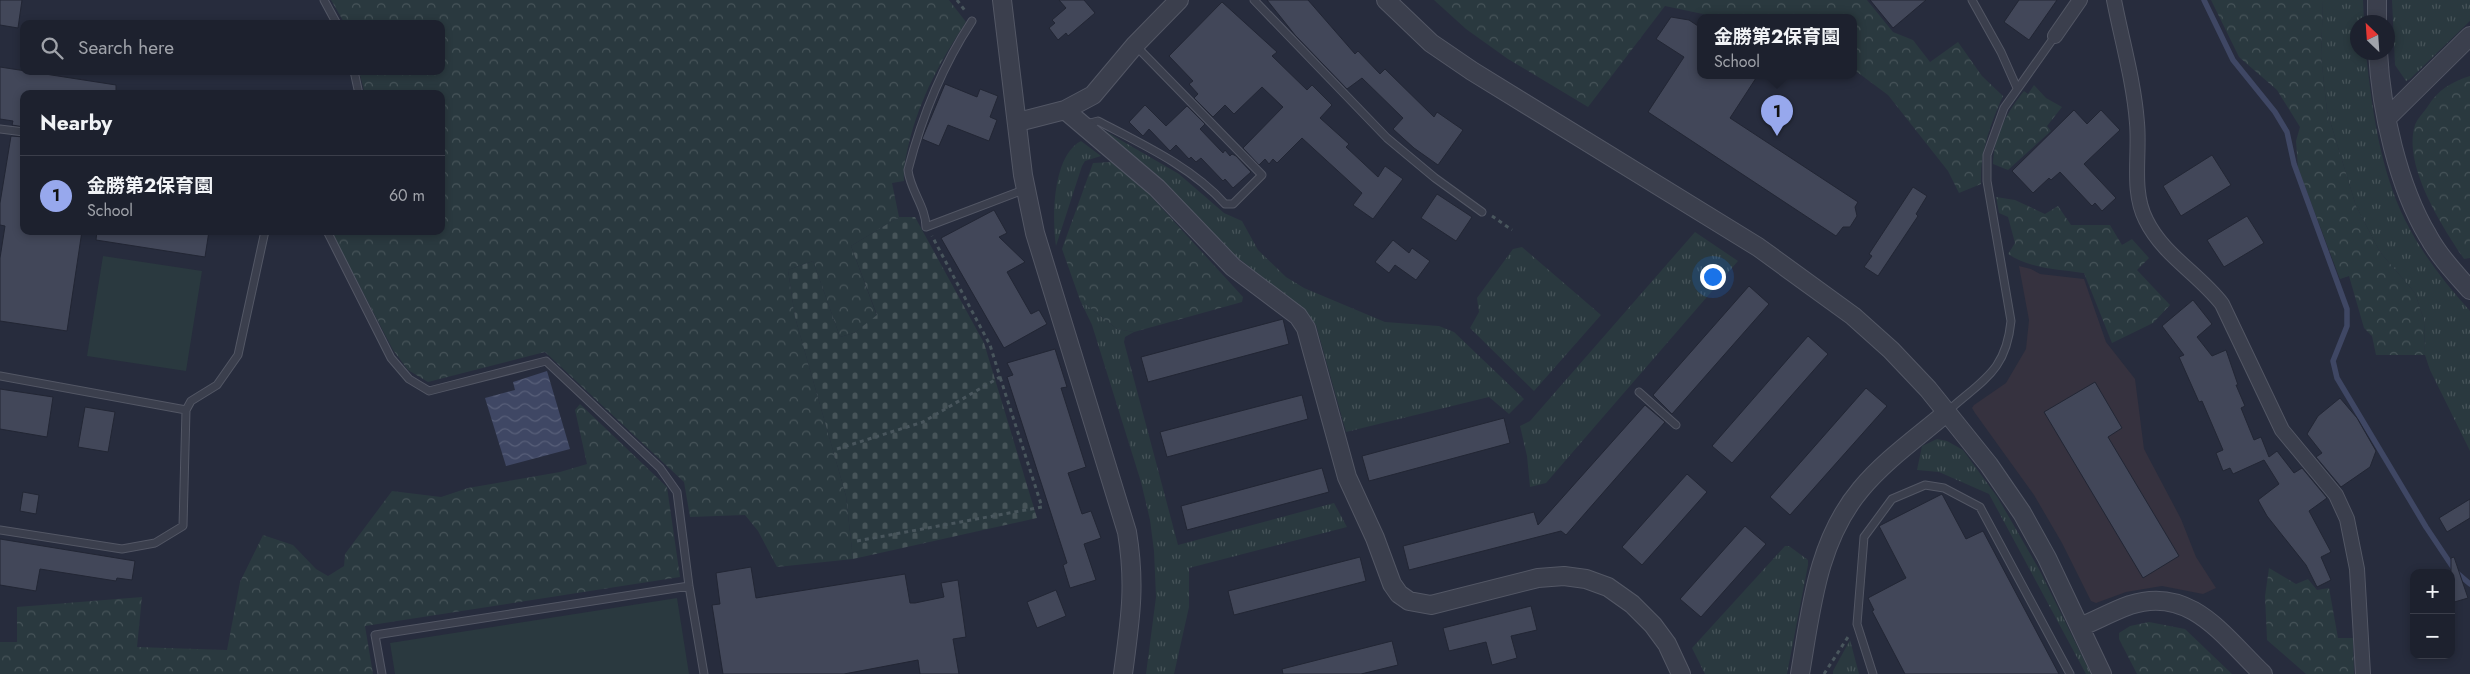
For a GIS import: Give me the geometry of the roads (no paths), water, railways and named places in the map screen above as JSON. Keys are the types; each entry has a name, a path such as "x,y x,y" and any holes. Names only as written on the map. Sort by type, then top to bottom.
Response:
{"street":[{"path":"1002,0 1026,189 1041,257 1119,500 1127,532 1133,567 1132,607 1123,674"},
{"path":"1018,122 1065,110 1093,95 1135,45 1179,0"},
{"path":"1386,0 1431,43 1472,71 1798,274 1853,316 1891,350 1989,464 2022,514 2048,558 2102,674"},
{"path":"2055,36 2080,0"},
{"path":"2114,0 2137,123 2140,208 2153,234 2210,289 2222,304 2282,430 2336,495 2352,537 2357,570 2363,674"},
{"path":"2377,0 2377,15"},
{"path":"2387,118 2470,36"},
{"path":"2379,60 2387,118 2403,178 2416,211 2427,236 2442,258 2470,290"},
{"path":"1065,110 1157,188 1233,267 1298,316 1306,328 1347,477 1375,538 1392,584 1399,594 1409,601 1431,605 1538,578 1564,576 1586,579 1608,587 1632,604 1653,625 1667,644 1681,674"},
{"path":"1800,674 1814,591 1830,538 1861,489 1884,466 1946,413"},
{"path":"2080,627 2130,605 2153,601 2174,602 2198,612 2263,674"}],"lane":[{"path":"324,0 335,20"},
{"path":"1254,0 1387,138 1435,178 1486,213"},
{"path":"1972,0 2001,52 2017,88"},
{"path":"972,21 957,44 931,94 908,170 909,182 926,218 926,227 1026,189"},
{"path":"1946,413 1992,373 2005,355 2011,321 1988,189 1987,155 2004,108 2055,36"},
{"path":"1082,125 1098,121 1118,131 1198,178 1225,204 1233,204 1262,175 1135,45"},
{"path":"355,75 358,90"},
{"path":"0,128 20,131"},
{"path":"0,530 122,549 155,543 183,526 186,410 192,400 217,385 238,355 264,235"},
{"path":"328,235 391,358 409,379 428,390 546,362 660,468 677,492 689,586 704,674"},
{"path":"0,376 186,410"},
{"path":"1639,392 1676,425"},
{"path":"1873,674 1857,624 1864,537 1892,499 1925,485 1944,488 1980,507 2070,674"},
{"path":"382,674 375,635 689,586"}],"water":[{"path":"547,371 570,449 506,466 485,398 515,390 513,382"}],"waterway":[{"path":"2204,0 2233,60 2275,112 2287,132 2294,164 2347,309 2347,326 2333,361 2337,378 2426,527 2456,572 2470,584"}],"place":[{"name":"金勝第２保育園","path":"1777,136"}]}
